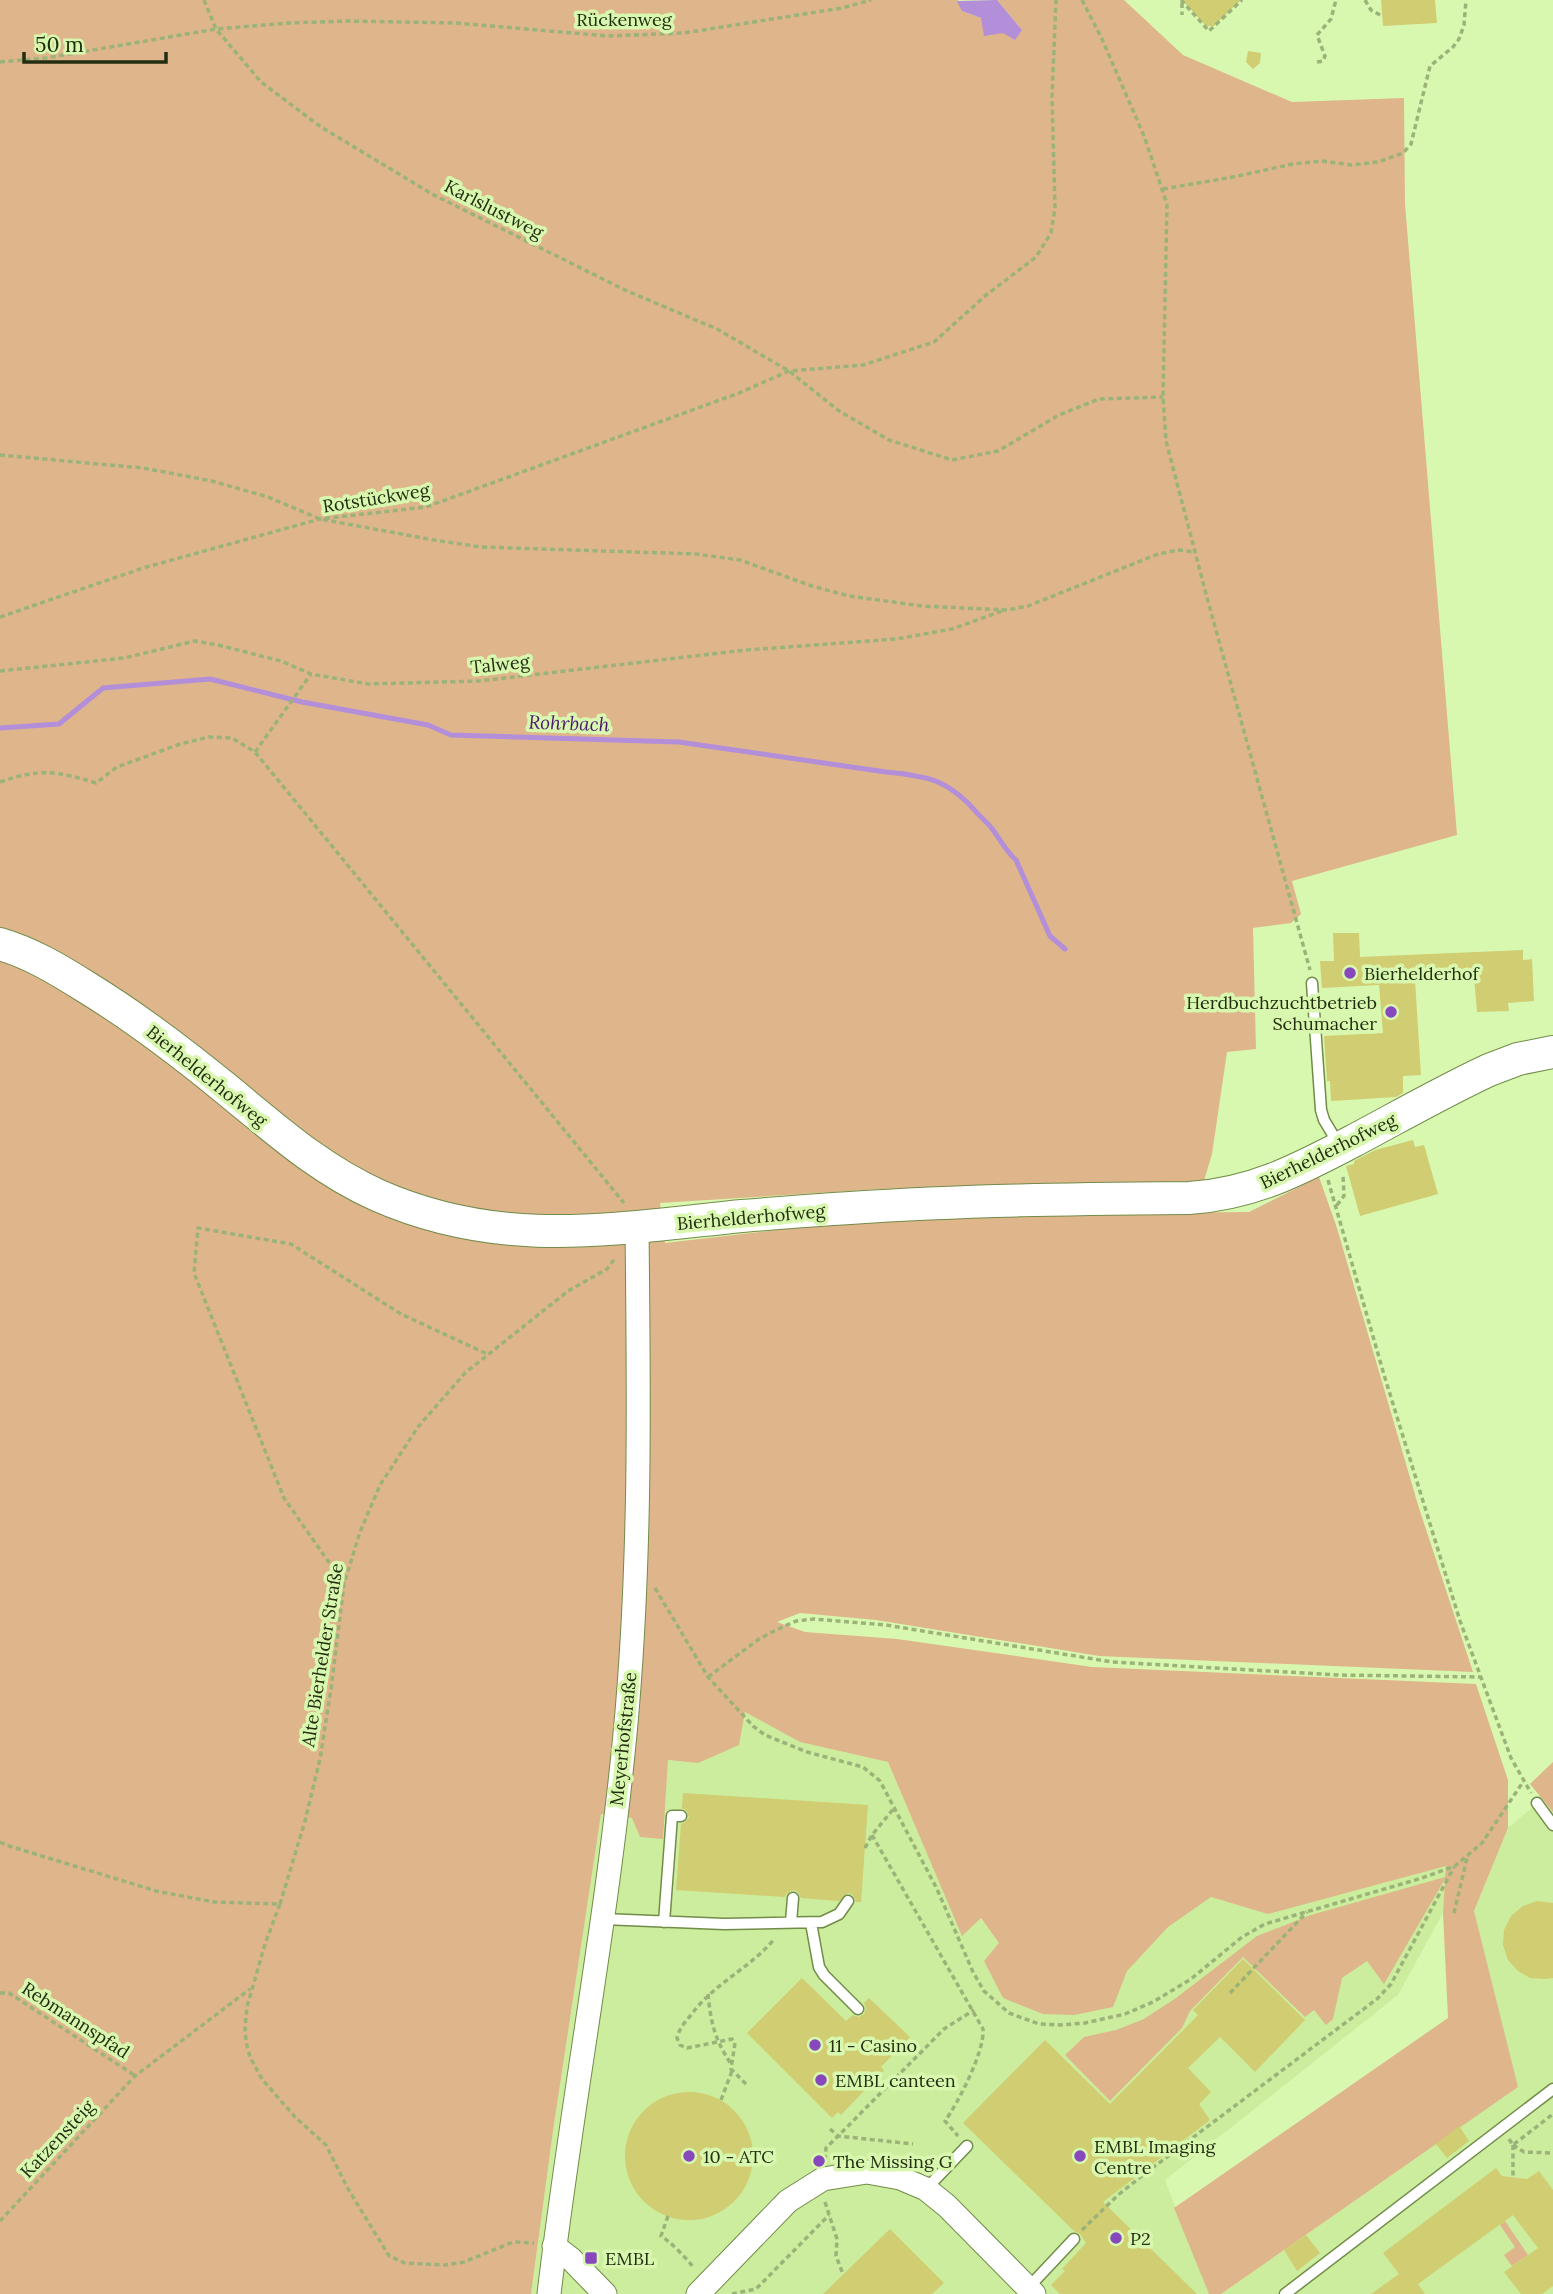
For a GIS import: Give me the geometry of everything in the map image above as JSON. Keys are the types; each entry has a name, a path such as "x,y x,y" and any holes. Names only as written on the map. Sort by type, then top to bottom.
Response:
{"street":[{"name":"Bierhelderhofweg","path":"0,944 26,953 57,969 116,1006 174,1047 308,1156 354,1184 426,1214 495,1228 561,1233 899,1205 1201,1197 1250,1189 1335,1157 1489,1070 1518,1059 1553,1052"},
{"name":"Meyerhofstraße","path":"548,2294 544,2244 603,1919 625,1736 636,1573 640,1457 637,1228"},
{"path":"703,2289 789,2201 823,2179 853,2173 885,2174 926,2189 947,2206 1030,2292"},
{"path":"544,2244 571,2259 605,2294"}],"lane":[{"path":"1312,983 1321,1110 1335,1157"},
{"path":"1538,1803 1553,1825"},
{"path":"664,1922 673,1868 672,1816 681,1816"},
{"path":"785,1923 793,1898"},
{"path":"603,1919 811,1923 832,1919 848,1901"},
{"path":"811,1923 819,1967 858,2009"},
{"path":"1285,2294 1553,2089"},
{"path":"926,2189 967,2146"},
{"path":"1030,2292 1074,2239"}],"path":[{"name":"Karlslustweg","path":"204,0 216,29 261,82 321,127 432,194 625,290 718,329 789,371 839,411 888,440 952,460 998,451 1059,415 1099,399 1163,397"},
{"name":"Rückenweg","path":"0,62 46,58 216,29 347,21 456,23 608,36 684,33 842,8 871,0"},
{"name":"Rotstückweg","path":"0,617 143,568 320,519 426,507 739,393 789,371 863,365 934,342 985,296 1036,257 1051,233 1055,208 1052,97 1056,0"},
{"path":"1082,0 1144,136 1163,189 1168,219 1163,397 1166,441 1312,983"},
{"path":"1181,0 1209,31 1242,0"},
{"path":"1181,0 1182,15"},
{"path":"1317,62 1323,61 1325,56 1317,35 1331,19 1336,0"},
{"path":"1365,0 1371,10 1382,16"},
{"path":"1163,189 1293,164 1322,161 1364,164 1391,159 1403,153 1411,145 1430,66 1454,47 1459,39 1464,25 1466,0"},
{"path":"0,455 143,468 212,481 268,497 320,519 481,547 715,555 740,560 849,597 922,606 1007,610 1028,606 1158,554 1179,550 1194,552"},
{"name":"Talweg","path":"0,671 124,658 195,641 281,661 311,674 368,684 479,681 746,650 896,639 952,629 1007,610"},
{"path":"255,752 311,674"},
{"path":"0,782 22,775 56,772 96,783 117,767 180,744 209,737 232,738 255,752 622,1199 637,1228"},
{"path":"1335,1157 1336,1205 1420,1494 1480,1676 1511,1758 1538,1803"},
{"path":"1335,1157 1344,1196 1336,1205"},
{"path":"344,1584 284,1498 279,1486 194,1273 198,1228 291,1244 401,1314 487,1354"},
{"name":"Alte Bierhelder Straße","path":"544,2244 513,2242 476,2258 445,2264 415,2264 392,2258 347,2187 326,2145 295,2117 255,2068 246,2042 245,2027 252,1987 281,1904 320,1759 344,1584 360,1532 380,1485 418,1427 444,1395 487,1354 568,1291 607,1269 637,1228"},
{"path":"636,1573 654,1587 708,1678 745,1718 765,1735 807,1752 863,1767 880,1781 931,1877 984,1991 1009,2013 1039,2024 1085,2024 1125,2014 1153,2002 1191,1979 1227,1949 1265,1924 1455,1866 1482,1843 1523,1782"},
{"path":"708,1678 767,1634 796,1621 814,1619 886,1625 1112,1662 1298,1673 1480,1676"},
{"path":"865,1847 895,1807"},
{"path":"872,1835 981,2023 984,2036 960,2096 945,2120 967,2146"},
{"path":"0,1842 156,1891 214,1902 281,1904"},
{"path":"1454,1913 1468,1856"},
{"path":"1074,2239 1099,2212 1134,2182 1377,1998 1391,1984 1455,1866"},
{"path":"1230,1993 1308,1910"},
{"path":"721,2100 732,2071 734,2041 730,2039 687,2048 680,2045 677,2038 680,2030 708,1994 770,1944 785,1923"},
{"name":"Katzensteig","path":"0,2221 135,2076 252,1987"},
{"name":"Rebmannspfad","path":"0,1993 9,1993 135,2076"},
{"path":"708,1994 711,2026 717,2043 731,2065"},
{"path":"843,2274 836,2256 836,2239 823,2197 826,2148 944,2029 974,2010"},
{"path":"732,2071 746,2084"},
{"path":"1513,2145 1553,2114"},
{"path":"830,2129 838,2136 913,2144"},
{"path":"1502,2129 1513,2145 1524,2152 1553,2154"},
{"path":"1513,2145 1513,2178"},
{"path":"732,2294 757,2289 829,2215"},
{"path":"668,2216 661,2236 668,2239 685,2257 703,2289"}],"shaded area":[{"path":"0,0 958,0 962,11 981,18 1003,32 1022,30 997,0 1124,0 1183,55 1292,102 1404,98 1405,204 1457,835 1292,881 1301,914 1291,923 1253,928 1256,1049 1227,1052 1212,1154 1203,1184 881,1189 660,1203 665,1243 870,1219 1249,1212 1319,1177 1337,1228 1418,1505 1473,1672 1099,1656 876,1620 800,1613 777,1622 805,1632 897,1639 1092,1667 1476,1684 1508,1780 1508,1828 1474,1911 1518,2087 1221,2294 1209,2294 1174,2208 1448,2018 1443,1913 1445,1879 1384,1984 1367,1961 1342,1978 1333,2019 1326,2025 1314,2010 1305,2017 1243,1957 1190,2011 1182,2028 1110,2101 1065,2055 1084,2037 1116,2030 1144,2019 1257,1936 1311,1915 1445,1877 1446,1866 1268,1914 1211,1897 1168,1927 1127,1971 1113,2007 1074,2015 1043,2014 1003,1998 984,1961 999,1943 981,1918 962,1936 888,1762 800,1742 745,1712 739,1745 698,1763 668,1760 663,1839 640,1837 632,1818 601,1814 531,2294 0,2294"},
{"path":"997,0 1022,30 1015,40 1003,33 984,36 981,18 962,11 957,1"},
{"path":"745,1711 800,1742 888,1762 962,1935 980,1918 1000,1943 1003,1998 1092,1808 1446,1865 1443,1913 1398,1995 1165,2180 1209,2294 531,2294 601,1813 632,1818 668,1760 698,1763"},
{"path":"1553,1762 1553,1812 1530,1784"},
{"path":"1553,1790 1553,2294 1221,2294 1517,2087 1474,1911 1508,1828"},
{"path":"1505,2221 1528,2255 1512,2266 1504,2255 1515,2247 1500,2225"}],"building":[{"path":"1182,0 1241,0 1214,26 1206,26"},
{"path":"1381,0 1435,0 1437,23 1383,26"},
{"path":"1248,51 1261,53 1260,63 1253,69 1246,62"},
{"path":"1333,933 1359,933 1360,957 1523,950 1523,960 1532,959 1534,1001 1508,1003 1509,1011 1477,1012 1474,977 1415,980 1421,1075 1403,1076 1403,1093 1396,1097 1331,1101 1324,1036 1383,1033 1379,985 1322,988 1320,961 1334,961"},
{"path":"1413,1140 1415,1147 1424,1145 1438,1194 1360,1216 1346,1166 1354,1164 1354,1161 1375,1150"},
{"path":"683,1793 868,1805 861,1902 856,1902 853,1895 848,1893 839,1901 801,1898 798,1892 793,1890 785,1897 676,1890 681,1824 689,1817 682,1808"},
{"path":"1537,1901 1553,1903 1553,1978 1530,1978 1518,1971 1508,1960 1503,1945 1504,1930 1511,1916 1523,1906"},
{"name":"EMBL Imaging Centre","path":"1243,1959 1305,2020 1255,2072 1220,2037 1188,2068 1211,2092 1199,2104 1210,2120 1103,2202 1197,2294 1060,2294 1051,2285 1086,2243 1080,2234 963,2123 1045,2040 1110,2104 1198,2015 1193,2010"},
{"name":"11 - Casino","path":"802,1978 846,2021 853,2015 859,2017 864,2014 864,2003 869,1998 910,2037 881,2067 884,2070 841,2115 838,2112 832,2118 747,2033"},
{"name":"10 - ATC","path":"689,2092 713,2097 734,2111 748,2132 753,2156 748,2180 734,2201 713,2215 689,2220 665,2215 644,2201 630,2180 625,2156 630,2132 644,2111 665,2097"},
{"path":"1459,2126 1469,2141 1447,2158 1436,2144"},
{"path":"1496,2168 1502,2176 1527,2179 1539,2171 1553,2190 1553,2286 1542,2294 1521,2294 1504,2272 1538,2248 1513,2215 1418,2284 1425,2294 1371,2294 1399,2274 1383,2253"},
{"path":"890,2229 944,2283 932,2294 823,2294"},
{"path":"1306,2235 1320,2253 1297,2271 1284,2250"}],"waterway":[{"name":"Rohrbach","path":"0,728 59,724 103,688 210,679 302,702 428,725 451,735 679,742 914,775 947,787 990,826 1016,860 1050,936 1065,949"}],"place":[{"name":"Bierhelderhof","path":"1350,973"},
{"name":"Herdbuchzuchtbetrieb Schumacher","path":"1391,1012"},
{"name":"11 - Casino","path":"815,2045"},
{"name":"EMBL canteen","path":"821,2080"},
{"name":"10 - ATC","path":"689,2156"},
{"name":"EMBL Imaging Centre","path":"1080,2156"},
{"name":"The Missing G","path":"819,2161"},
{"name":"P2","path":"1116,2238"},
{"name":"EMBL","path":"591,2258"}]}
